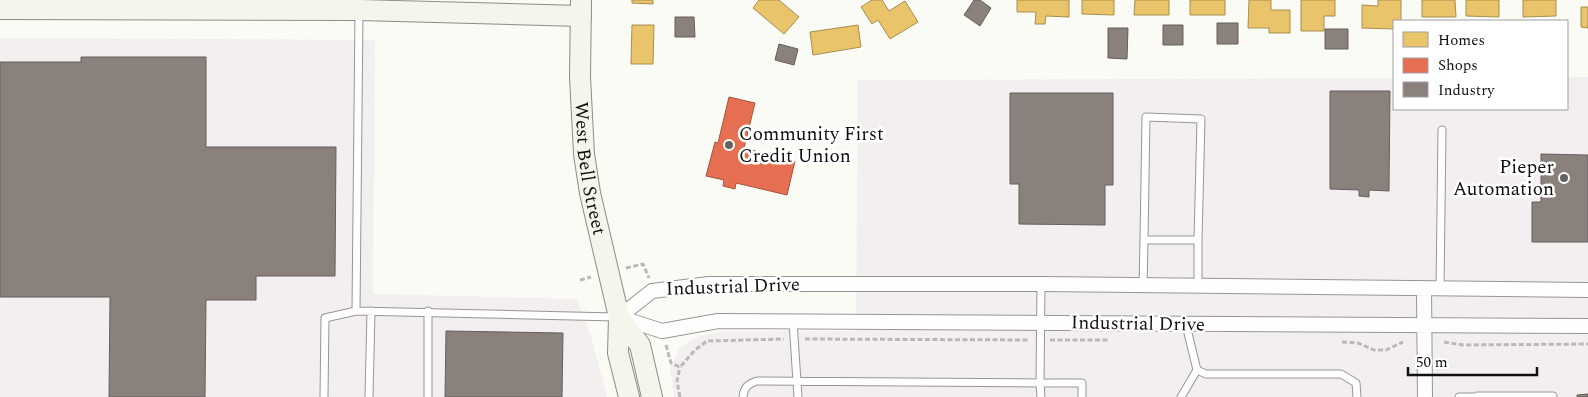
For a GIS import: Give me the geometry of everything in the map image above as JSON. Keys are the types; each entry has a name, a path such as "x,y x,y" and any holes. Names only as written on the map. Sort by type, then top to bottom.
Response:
{"street":[{"path":"0,9 359,10 581,8"},
{"name":"West Bell Street","path":"581,8 580,77 590,193 619,317 618,353 629,397"},
{"name":"Industrial Drive","path":"619,317 652,291 679,286 754,283 1588,290"},
{"path":"1424,290 1424,397"},
{"name":"West Bell Street","path":"619,317 640,346 652,397"},
{"name":"Industrial Drive","path":"619,317 662,331 718,321 1588,326"}],"lane":[{"path":"356,311 359,10"},
{"path":"1143,286 1146,117 1200,119 1198,287"},
{"path":"1440,290 1442,130"},
{"path":"1144,240 1198,240"},
{"path":"1040,397 1041,284"},
{"path":"324,397 325,318 356,311 428,311 619,317"},
{"path":"369,397 371,311"},
{"path":"428,311 428,397"},
{"path":"793,321 798,397"},
{"path":"1181,397 1197,370 1186,325"},
{"path":"1197,370 1206,374 1341,374 1356,383 1357,397"},
{"path":"744,397 745,389 749,383 796,382 1082,383 1082,397"},
{"path":"1460,397 1553,396"}],"path":[{"path":"680,397 677,381 680,367 694,350 707,341 794,339 1115,340"},
{"path":"1334,341 1358,343 1374,350 1386,350 1401,342 1441,342 1463,345 1588,344"},
{"path":"671,362 680,367"}],"shaded area":[{"path":"0,38 375,40 373,294 577,299 591,336 607,397 0,397"},
{"path":"1568,77 1588,77 1588,397 674,397 670,368 680,348 696,337 723,331 856,331 858,80 1393,78 1393,110 1568,110"}],"building: Homes":[{"path":"632,0 653,0 653,4 632,3"},
{"path":"759,0 779,0 799,17 784,34 753,8"},
{"path":"872,0 882,0 889,11 905,1 918,22 890,39 878,20 872,24 861,7"},
{"path":"1017,0 1069,0 1069,17 1046,16 1045,24 1035,24 1036,12 1017,12"},
{"path":"1082,0 1114,0 1114,15 1082,14"},
{"path":"1135,0 1169,0 1169,15 1134,15"},
{"path":"1190,0 1225,0 1225,15 1190,15"},
{"path":"1249,0 1271,0 1271,10 1290,10 1290,33 1269,33 1269,28 1248,28"},
{"path":"1301,0 1335,0 1335,16 1324,16 1324,31 1301,31"},
{"path":"1378,0 1401,0 1401,20 1393,20 1393,29 1362,28 1362,5 1378,6"},
{"path":"1422,0 1455,0 1456,17 1422,17"},
{"path":"1466,0 1499,0 1499,17 1466,16"},
{"path":"1523,0 1556,0 1556,16 1523,17"},
{"path":"1581,7 1588,7 1588,28 1581,27"},
{"path":"632,25 654,25 653,64 631,64"},
{"path":"858,25 861,47 813,55 810,32"}],"building: Shops":[{"name":"Community First Credit Union","path":"729,97 755,103 744,148 795,161 787,195 736,183 735,189 723,186 724,180 706,176 715,142 718,143"}],"building: Industry":[{"path":"974,0 980,0 991,8 980,26 964,15"},
{"path":"675,17 694,17 695,37 675,37"},
{"path":"1217,23 1238,23 1238,44 1217,44"},
{"path":"1163,25 1183,25 1183,45 1163,45"},
{"path":"1108,28 1128,28 1127,59 1108,58"},
{"path":"1325,29 1348,29 1348,49 1325,49"},
{"path":"779,44 798,49 794,65 775,60"},
{"path":"81,57 206,57 206,147 336,147 335,276 256,276 256,300 206,300 205,397 109,397 110,297 0,297 0,62 81,62"},
{"path":"1330,91 1390,91 1389,191 1369,190 1369,197 1359,196 1359,190 1330,189"},
{"path":"1010,93 1113,93 1113,185 1105,185 1105,225 1019,224 1019,184 1010,184"},
{"name":"Pieper Automation","path":"1541,154 1588,155 1588,242 1532,242 1532,202 1541,202"},
{"path":"446,331 563,333 562,397 445,397"},
{"path":"1588,394 1588,397 1577,397 1577,395"}],"place":[{"name":"Community First Credit Union","path":"729,145"},
{"name":"Pieper Automation","path":"1564,178"}]}
